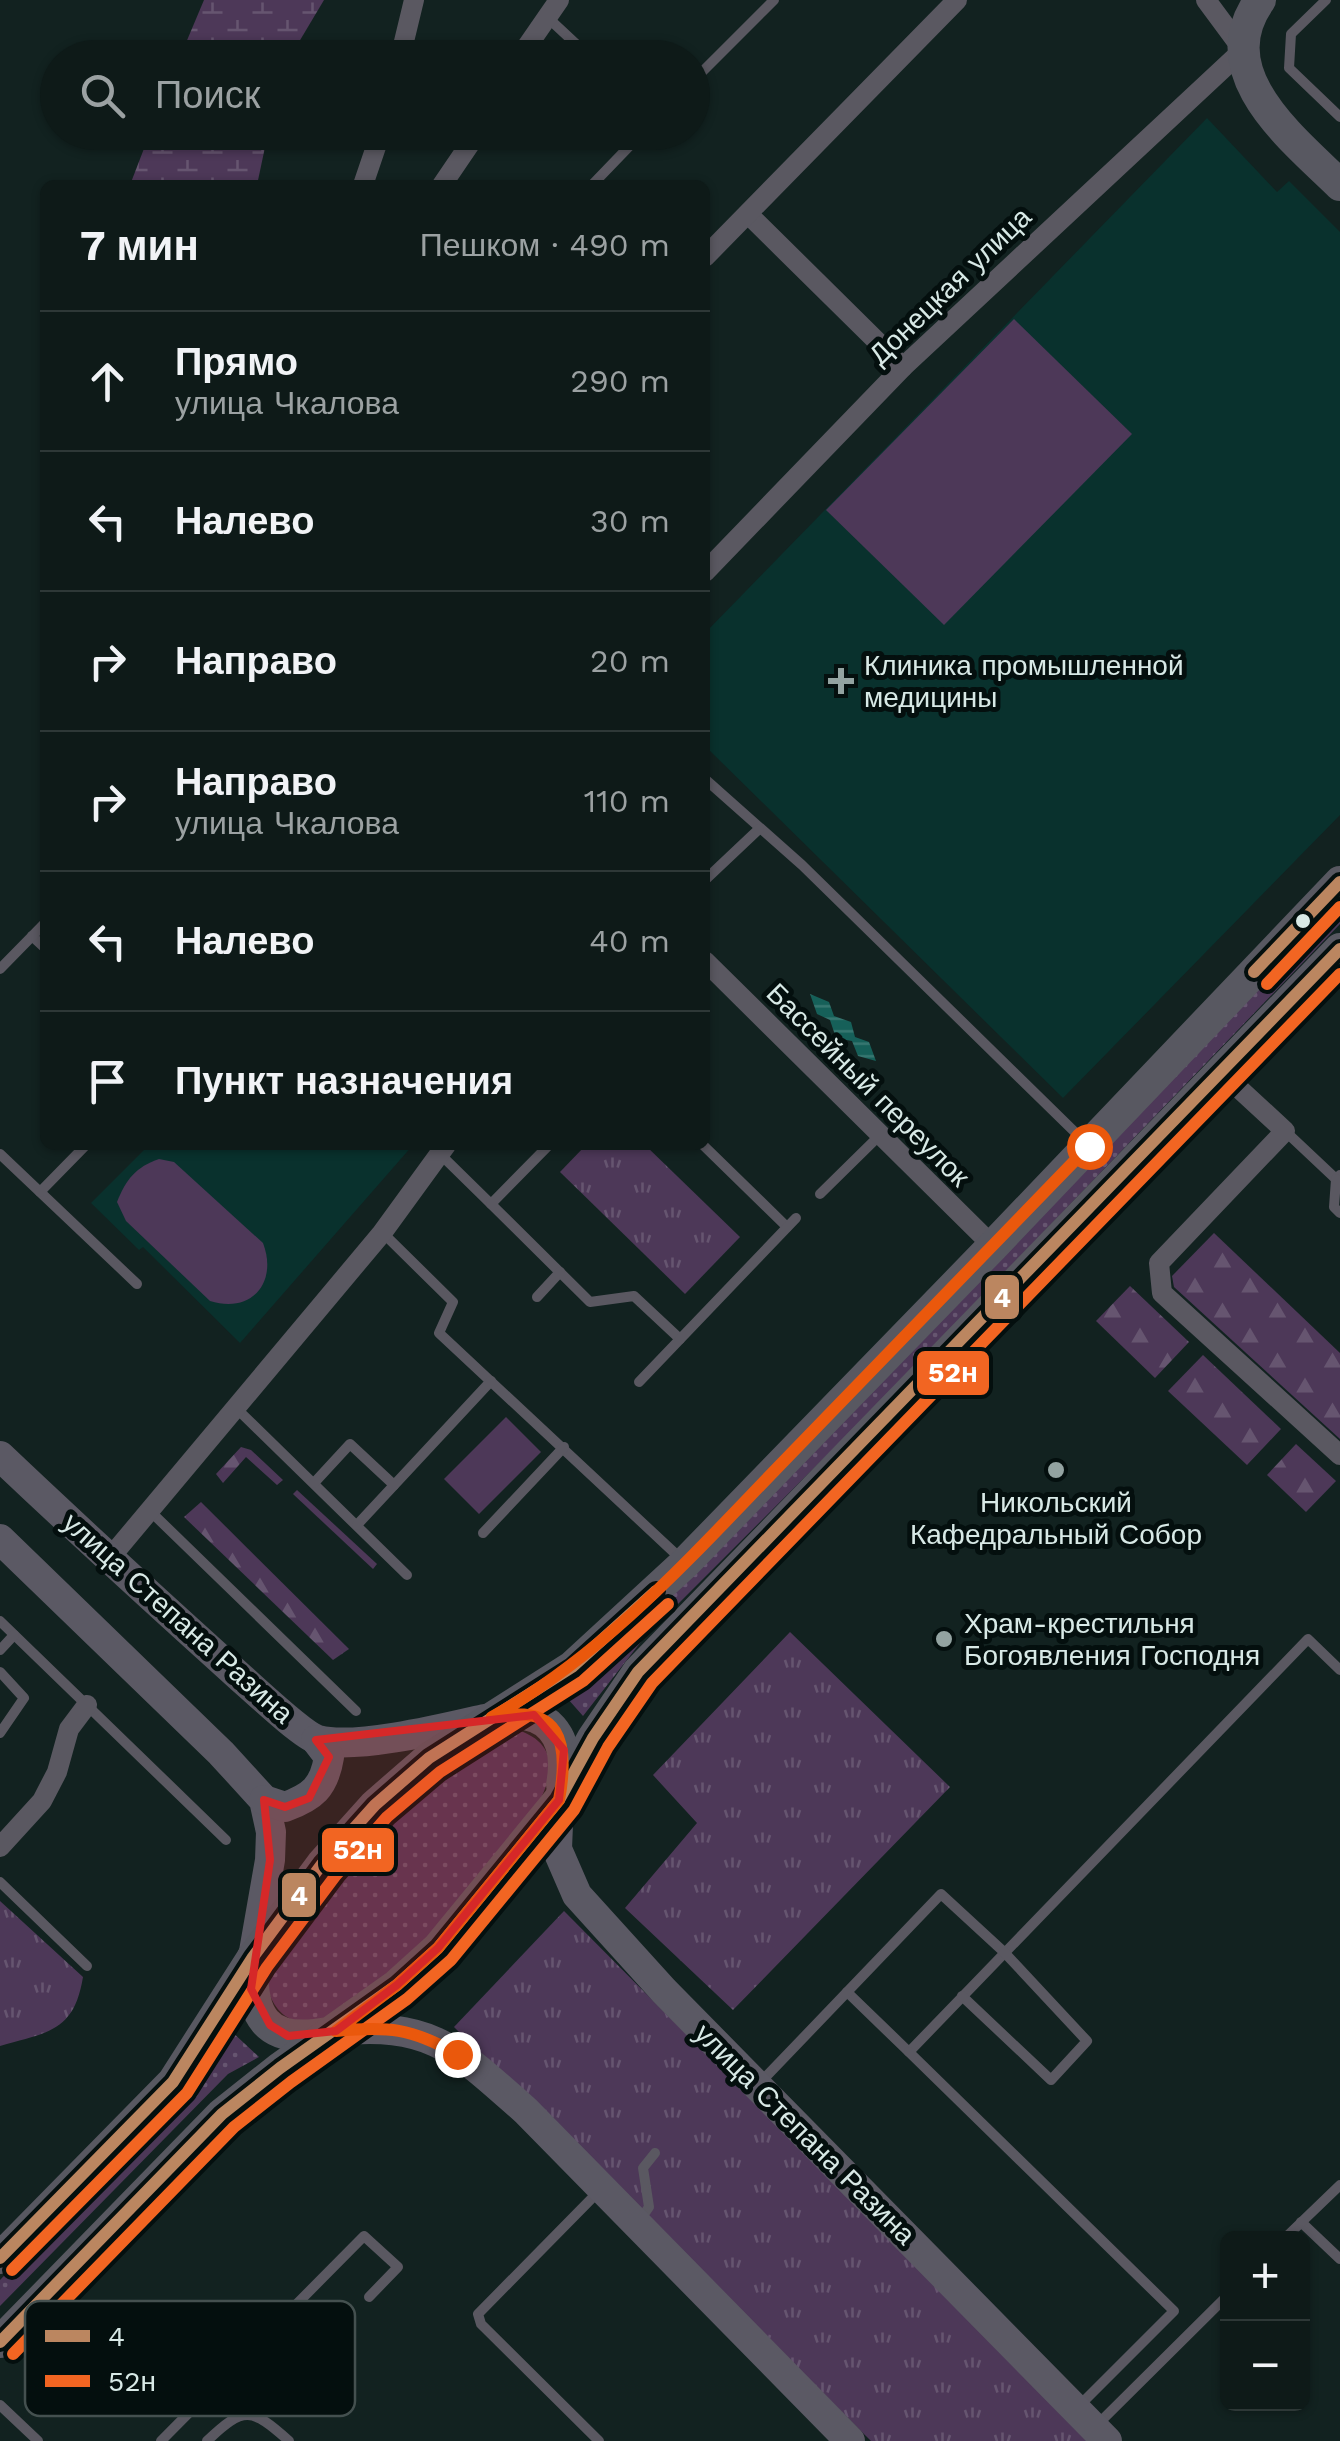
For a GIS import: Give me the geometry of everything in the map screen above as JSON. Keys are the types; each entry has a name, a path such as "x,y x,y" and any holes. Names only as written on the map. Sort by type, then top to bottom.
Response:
{"main road":[{"path":"1260,0 1249,15 1243,50 1250,81 1272,119 1340,185"},
{"path":"0,2258 172,2082 253,1957 322,1864 375,1805 429,1758 572,1666 686,1562 1340,882"},
{"path":"40,2301 222,2114 397,1985 438,1948 559,1800 588,1747 638,1672 1340,949"},
{"name":"улица Степана Разина","path":"0,1456 109,1559 316,1740 362,1741 492,1717"},
{"path":"0,1539 221,1753 264,1800 284,1808 309,1798 326,1774 329,1757 316,1740"},
{"path":"492,1717 518,1712 534,1715 558,1735 565,1768 559,1800"},
{"path":"264,1800 271,1832 270,1860 251,1989 255,2006 270,2025 288,2036 372,2028 422,2034 457,2054 526,2111 850,2441"},
{"name":"улица Степана Разина","path":"559,1800 557,1849 577,1896 664,1992 1093,2426"},
{"path":"0,2342 25,2316"}],"street":[{"path":"404,40 414,0"},
{"path":"710,252 957,0"},
{"path":"1206,0 1243,50"},
{"path":"531,40 552,8"},
{"name":"Донецкая улица","path":"710,567 902,368 1243,50"},
{"path":"366,180 375,150"},
{"path":"445,180 466,150"},
{"path":"748,214 902,368"},
{"name":"Бассейный переулок","path":"710,966 993,1246"},
{"path":"1220,1072 1285,1131 1159,1262 1162,1293 1340,1455"},
{"path":"109,1559 382,1232 441,1150"},
{"path":"0,1847 42,1801 57,1772 68,1729 87,1705"}],"lane":[{"path":"710,64 774,0"},
{"path":"1326,0 1291,34 1290,68 1340,117"},
{"path":"552,8 577,40"},
{"path":"597,180 626,150"},
{"path":"710,784 802,865 1089,1146"},
{"path":"710,875 759,829"},
{"path":"0,969 40,928"},
{"path":"32,936 40,943"},
{"path":"1285,1131 1338,1177 1334,1208 1340,1213"},
{"path":"820,1194 880,1135"},
{"path":"40,1192 81,1150"},
{"path":"443,1150 590,1302 634,1296 680,1339"},
{"path":"491,1204 544,1150"},
{"path":"639,1382 792,1222 708,1150"},
{"path":"0,1154 136,1284"},
{"path":"382,1232 454,1302 439,1333 686,1562"},
{"path":"537,1297 560,1272"},
{"path":"357,1525 491,1380"},
{"path":"234,1406 407,1575"},
{"path":"314,1483 350,1444 394,1485"},
{"path":"482,1533 564,1447"},
{"path":"148,1510 356,1711"},
{"path":"0,1621 226,1840"},
{"path":"0,1650 14,1635"},
{"path":"909,2052 1308,1639 1340,1670"},
{"path":"0,1672 24,1698 0,1733"},
{"path":"0,1882 87,1966"},
{"path":"758,2085 941,1894 1004,1952 1087,2041 1051,2080 962,1996"},
{"path":"848,1992 1174,2311 1093,2426"},
{"path":"636,2225 649,2207 642,2168 654,2153"},
{"path":"1292,2231 1340,2186"},
{"path":"599,2441 480,2324 478,2314 601,2189"},
{"path":"1301,2222 1340,2260"},
{"path":"300,2301 364,2236 398,2267 370,2297"},
{"path":"1093,2426 1220,2303"},
{"path":"0,2405 38,2441"},
{"path":"161,2441 186,2416"},
{"path":"206,2441 232,2418 248,2416 264,2419 288,2441"}],"highlighted area":[{"path":"534,1715 564,1750 559,1800 438,1948 336,2031 288,2036 270,2025 251,1989 270,1860 264,1800 285,1807 309,1798 329,1757 316,1740"}],"shaded area":[{"path":"1207,118 1277,192 1289,181 1340,232 1340,815 1063,1098 710,751 710,628"},
{"path":"810,994 829,1002 834,1016 851,1022 855,1037 869,1042 876,1061 858,1056 852,1041 836,1038 830,1020 817,1014"},
{"path":"144,1150 409,1150 240,1343 143,1247 139,1250 91,1203"}],"green space":[{"path":"204,0 324,0 300,40 187,40"},
{"path":"143,150 264,150 258,180 132,180"},
{"path":"1014,319 1132,434 944,625 826,510"},
{"path":"1340,900 1340,924 871,1411 644,1638 583,1716 560,1690"},
{"path":"581,1150 650,1150 740,1237 685,1294 560,1172"},
{"path":"159,1159 174,1162 263,1243 267,1257 264,1282 249,1299 225,1304 210,1301 126,1221 117,1202 124,1187 138,1170"},
{"path":"1214,1233 1340,1353 1340,1439 1174,1287 1172,1276"},
{"path":"1130,1286 1189,1342 1155,1378 1096,1321"},
{"path":"1203,1355 1281,1429 1247,1465 1168,1391"},
{"path":"506,1417 541,1452 479,1514 444,1479"},
{"path":"1296,1444 1336,1481 1306,1512 1267,1475"},
{"path":"241,1447 251,1450 283,1480 277,1485 246,1457 223,1483 216,1474"},
{"path":"297,1490 377,1564 373,1569 293,1494"},
{"path":"201,1502 349,1649 333,1660 184,1517"},
{"path":"790,1632 950,1787 733,2010 625,1908 697,1823 653,1775"},
{"path":"511,1728 538,1741 549,1760 547,1783 518,1835 421,1946 386,1979 348,2006 320,2019 293,2020 281,2012 269,1994 267,1965 308,1906 360,1845 423,1783 484,1738"},
{"path":"0,1901 83,1977 73,2009 56,2027 0,2046"},
{"path":"564,1911 1090,2441 871,2441 454,2027"},
{"path":"229,2029 259,2057 228,2074 0,2306 0,2280 179,2097 218,2053"}],"transit line":[{"name":"4","path":"1254,972 1340,882"},
{"name":"52н","path":"1267,984 1340,907"},
{"name":"4","path":"40,2301 222,2114 397,1985 438,1948 559,1800 593,1738 638,1672 1340,949"},
{"name":"52н","path":"65,2301 234,2127 407,1999 451,1960 574,1810 608,1747 652,1683 1340,974"},
{"name":"4","path":"0,2258 173,2082 253,1957 322,1864 375,1805 429,1758 572,1667 656,1591"},
{"name":"52н","path":"12,2270 187,2093 267,1967 336,1875 387,1817 440,1772 583,1681 668,1604"},
{"name":"4","path":"0,2342 25,2316"},
{"name":"52н","path":"13,2354 25,2342"}],"place":[{"name":"Клиника промышленной медицины","path":"841,681"},
{"name":"Никольский Кафедральный Собор","path":"1056,1470"},
{"name":"Храм-крестильня Богоявления Господня","path":"944,1639"}],"route":[{"path":"457,2054 422,2034 372,2028 336,2031 438,1948 559,1800 565,1768 558,1735 534,1715 518,1712 492,1717 572,1666 686,1562 1089,1146"}]}
